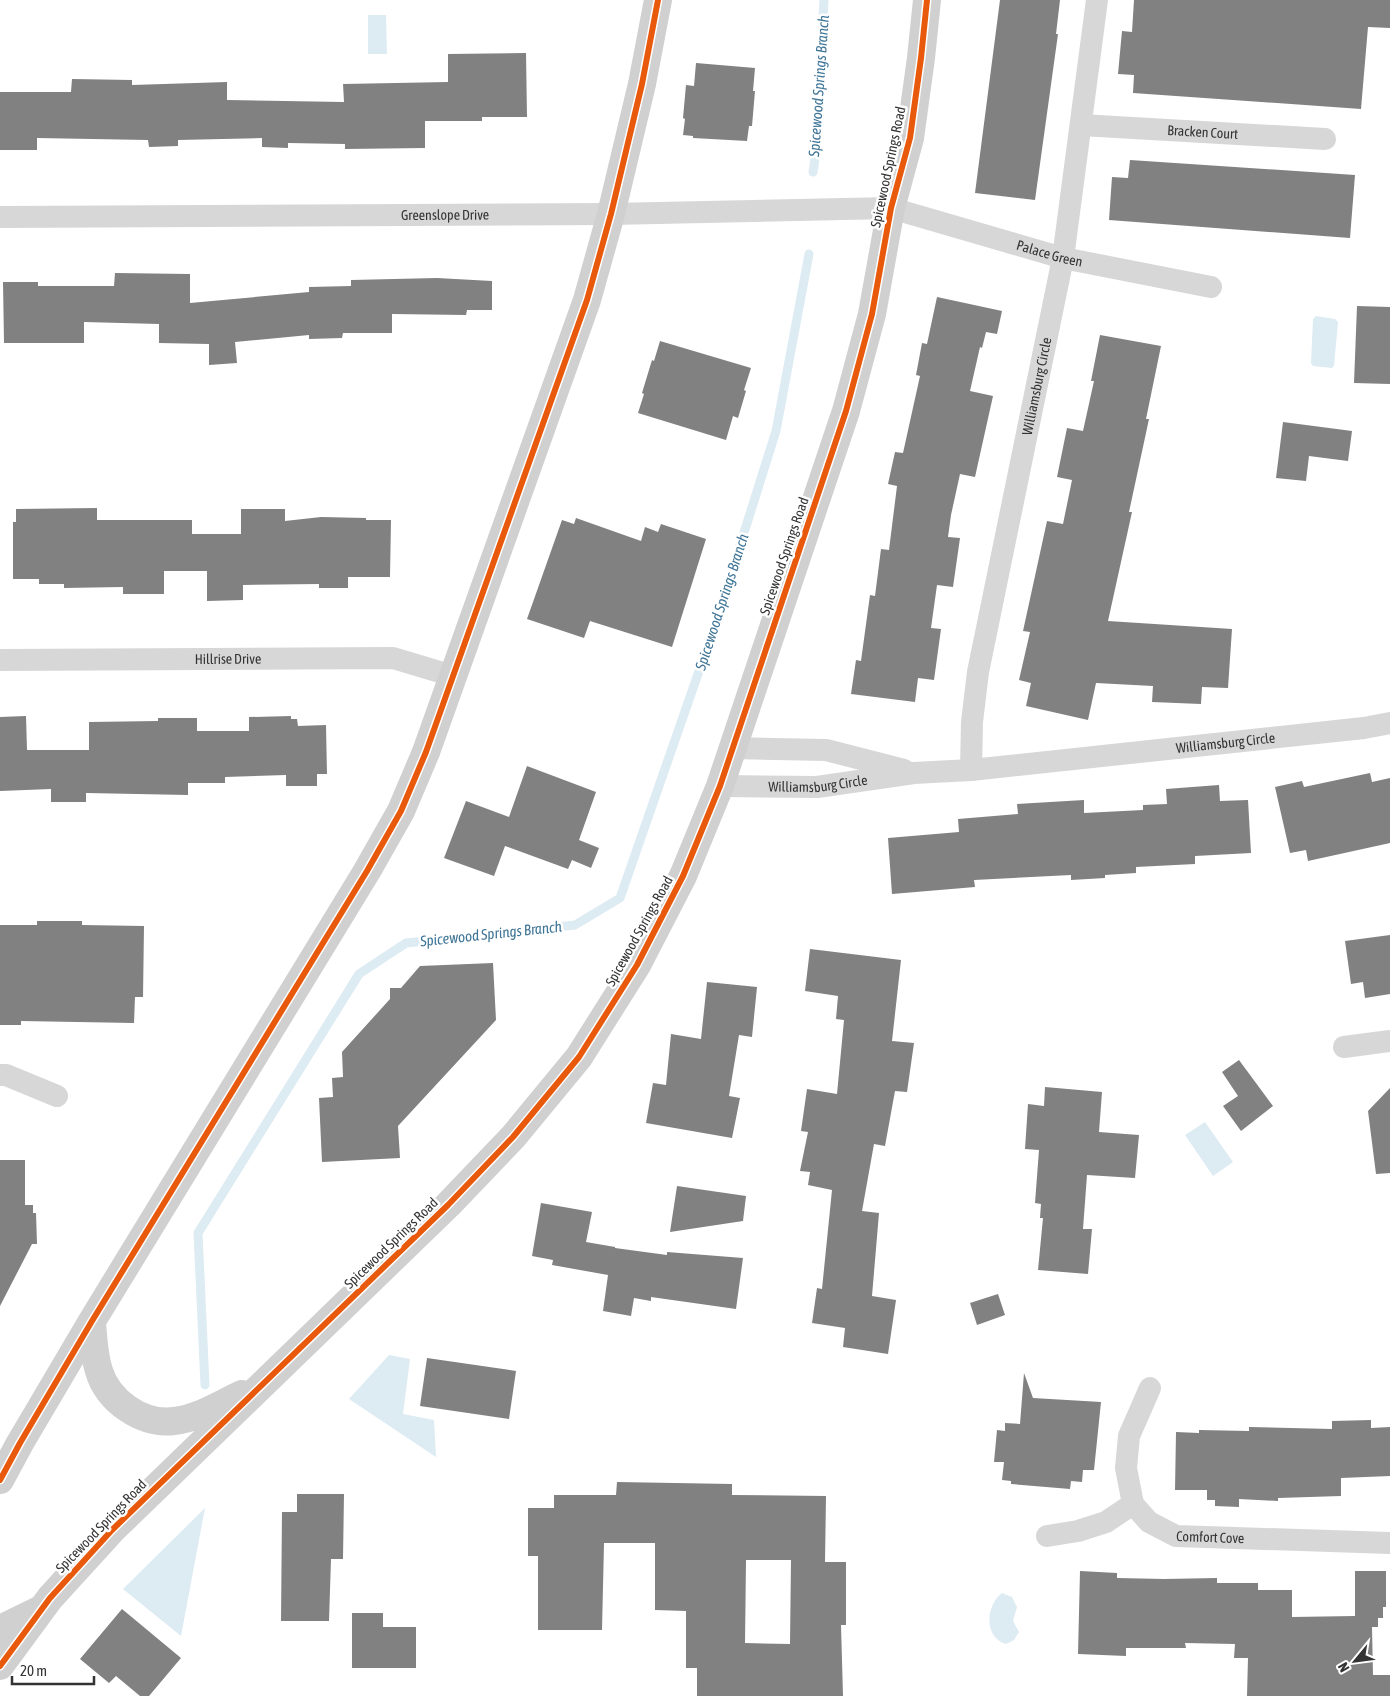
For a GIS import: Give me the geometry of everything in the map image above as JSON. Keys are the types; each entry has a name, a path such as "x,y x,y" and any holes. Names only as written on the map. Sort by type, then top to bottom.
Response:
{"main road":[{"path":"0,1480 20,1442 92,1321 367,871 401,810 426,752 587,300 612,214 642,84 658,0"},
{"name":"Spicewood Springs Road","path":"0,1666 42,1608 112,1530 448,1205 512,1137 579,1057 637,965 683,876 720,786 846,411 872,314 891,208 910,138 927,0"},
{"path":"92,1321 94,1351 99,1372 108,1388 121,1404 138,1415 154,1420 173,1422 196,1415 262,1384"},
{"path":"0,1629 42,1608"}],"street":[{"name":"Williamsburg Circle","path":"971,770 972,722 978,672 1063,258 1097,0"},
{"name":"Bracken Court","path":"1081,125 1325,139"},
{"name":"Greenslope Drive","path":"0,217 612,214 891,208"},
{"name":"Palace Green","path":"891,208 1063,258 1211,287"},
{"name":"Hillrise Drive","path":"0,660 393,658 453,676"},
{"name":"Williamsburg Circle","path":"720,786 817,787 914,773 971,770 1355,729 1390,723"},
{"name":"Williamsburg Circle","path":"732,748 826,750 914,773"},
{"path":"1344,1047 1390,1041"},
{"path":"0,1075 6,1075 57,1096"},
{"path":"1047,1536 1078,1531 1106,1522 1133,1504 1126,1468 1129,1436 1150,1388"},
{"name":"Comfort Cove","path":"1133,1504 1149,1522 1176,1536 1390,1543"}],"shaded area":[{"path":"368,15 386,15 387,54 368,54"},
{"path":"1316,316 1335,319 1338,322 1334,366 1332,368 1313,366 1311,363 1313,319"},
{"path":"1205,1122 1233,1162 1213,1176 1185,1135"},
{"path":"389,1355 410,1359 403,1414 434,1420 436,1457 349,1399"},
{"path":"205,1508 181,1636 123,1589"},
{"path":"1002,1593 1012,1597 1017,1607 1013,1621 1019,1632 1014,1640 1006,1644 993,1635 989,1620 993,1605"}],"building":[{"path":"1000,0 1060,0 1056,34 1058,34 1035,200 975,193"},
{"path":"1134,0 1390,0 1390,28 1368,27 1361,109 1133,93 1134,75 1118,74 1122,31 1132,32"},
{"path":"526,53 527,117 482,117 482,121 425,121 425,148 345,149 345,144 288,143 288,148 262,147 262,138 178,140 178,146 149,147 148,140 37,138 37,150 0,150 0,92 71,92 72,79 132,80 132,85 227,82 227,100 344,102 343,84 448,82 448,54"},
{"path":"696,63 755,68 752,126 749,126 747,141 693,138 693,136 683,135 686,85 694,86"},
{"path":"1130,160 1355,175 1350,238 1109,220 1112,177 1128,178"},
{"path":"115,273 190,274 190,303 309,292 309,287 351,286 351,280 437,278 492,281 492,310 467,310 466,315 392,314 392,333 343,333 342,338 309,339 309,335 235,342 237,363 209,365 209,344 159,343 159,324 84,322 84,343 4,343 3,282 38,282 38,286 114,286"},
{"path":"937,297 1002,311 997,334 986,332 982,348 980,347 970,391 993,396 975,477 960,474 951,515 948,537 960,538 953,587 937,585 931,628 941,629 934,680 918,678 915,702 851,694 856,660 861,661 870,595 875,596 881,549 889,550 897,486 888,484 895,452 903,453 920,376 916,375 922,343 927,344"},
{"path":"1357,306 1390,307 1390,384 1354,383"},
{"path":"1100,335 1161,346 1146,419 1149,419 1129,512 1132,512 1108,621 1232,629 1228,688 1202,687 1201,704 1152,702 1153,686 1096,683 1088,720 1026,706 1031,683 1019,680 1030,632 1023,631 1047,521 1063,524 1072,480 1057,477 1067,428 1083,431 1094,381 1091,381"},
{"path":"660,341 751,368 738,418 733,416 726,440 638,413 652,360 654,361"},
{"path":"1283,422 1352,431 1348,461 1309,456 1306,481 1276,478"},
{"path":"97,508 97,520 192,520 192,534 241,534 241,509 285,509 285,521 321,517 391,520 390,577 348,577 348,588 319,588 319,584 243,585 243,600 207,601 207,571 164,571 164,594 123,594 123,587 64,588 64,584 39,584 39,579 13,579 13,522 16,522 16,509"},
{"path":"576,518 641,541 645,527 658,532 661,524 706,539 672,647 590,621 584,638 527,619 562,520 574,524"},
{"path":"26,716 27,750 89,750 89,722 158,721 158,718 197,718 197,731 249,731 249,717 291,716 291,719 297,719 298,726 326,725 327,774 317,774 317,786 286,786 286,775 225,777 225,783 188,783 188,795 86,793 86,802 51,802 51,789 0,791 0,717"},
{"path":"527,766 596,792 579,840 599,848 591,868 572,860 568,869 505,846 494,876 444,858 466,801 509,817"},
{"path":"1370,773 1372,782 1390,778 1390,843 1308,861 1306,850 1290,853 1275,787 1302,781 1304,787"},
{"path":"1219,785 1220,801 1248,800 1251,853 1195,856 1195,864 1136,867 1136,873 1105,875 1105,878 1071,880 1071,875 974,880 975,887 892,894 888,838 959,832 958,819 1018,814 1017,804 1084,800 1084,813 1143,810 1143,805 1167,804 1166,789"},
{"path":"37,921 82,921 82,925 144,926 143,997 135,997 134,1023 21,1021 21,1025 0,1025 0,925 37,925"},
{"path":"1390,935 1390,994 1365,998 1363,982 1351,984 1345,941"},
{"path":"810,949 901,960 892,1041 914,1043 907,1092 895,1091 885,1146 874,1144 862,1211 879,1213 872,1296 896,1300 888,1354 843,1347 845,1328 812,1323 817,1288 822,1289 832,1190 808,1185 810,1172 800,1171 808,1132 801,1131 807,1089 837,1094 844,1020 836,1019 838,996 805,991"},
{"path":"493,963 496,1020 398,1126 400,1158 322,1162 319,1098 333,1097 332,1078 343,1077 342,1052 390,999 390,988 401,988 420,966"},
{"path":"707,982 757,987 752,1037 739,1035 729,1096 740,1098 732,1138 646,1123 653,1083 666,1085 671,1034 701,1039"},
{"path":"1239,1060 1273,1106 1241,1131 1223,1106 1238,1096 1222,1072"},
{"path":"1045,1087 1102,1092 1099,1132 1139,1135 1135,1178 1087,1175 1083,1229 1092,1229 1088,1274 1038,1270 1043,1218 1040,1218 1041,1204 1035,1203 1039,1150 1025,1149 1028,1104 1044,1106"},
{"path":"1390,1088 1390,1173 1376,1174 1368,1111"},
{"path":"0,1160 25,1160 25,1205 33,1205 33,1213 36,1213 37,1244 32,1244 0,1306"},
{"path":"677,1186 746,1196 743,1221 670,1232"},
{"path":"541,1203 592,1212 586,1242 667,1255 667,1252 743,1258 736,1309 651,1297 651,1301 634,1298 631,1316 603,1311 608,1275 552,1265 553,1260 532,1256"},
{"path":"998,1294 1005,1315 977,1325 970,1303"},
{"path":"427,1358 516,1371 509,1419 420,1406"},
{"path":"1024,1373 1033,1398 1101,1402 1094,1470 1083,1470 1082,1482 1071,1481 1070,1489 1011,1484 1011,1481 1002,1480 1004,1462 994,1462 997,1430 1005,1431 1005,1423 1020,1424"},
{"path":"1371,1420 1371,1428 1390,1427 1390,1476 1341,1478 1341,1496 1278,1498 1278,1501 1239,1499 1239,1507 1215,1506 1215,1500 1207,1500 1207,1490 1175,1490 1176,1432 1199,1433 1199,1430 1249,1431 1249,1427 1332,1429 1332,1421"},
{"path":"617,1482 732,1484 732,1495 826,1496 825,1562 846,1562 846,1625 841,1625 843,1696 697,1696 697,1668 686,1668 686,1611 655,1610 655,1543 604,1543 602,1630 538,1630 538,1556 528,1556 528,1508 554,1508 554,1495 616,1495","holes":["746,1560 791,1560 790,1644 745,1643"]},
{"path":"297,1494 344,1494 343,1559 331,1559 329,1621 281,1621 282,1512 297,1512"},
{"path":"1080,1571 1117,1573 1117,1578 1217,1578 1217,1583 1258,1583 1258,1590 1292,1590 1292,1617 1355,1616 1355,1571 1386,1571 1386,1607 1383,1607 1383,1618 1378,1618 1378,1627 1372,1627 1373,1675 1390,1675 1390,1696 1247,1696 1248,1658 1234,1658 1235,1644 1185,1643 1186,1648 1126,1648 1126,1656 1078,1654"},
{"path":"122,1609 181,1658 149,1696 140,1696 116,1676 109,1683 80,1659"},
{"path":"352,1613 383,1613 383,1627 416,1627 416,1668 352,1668"}],"waterway":[{"name":"Spicewood Springs Branch","path":"813,172 816,153 824,0"},
{"name":"Spicewood Springs Branch","path":"205,1385 198,1233 359,974 406,943 575,925 620,898 715,625 776,431 809,254"}],"cycle path":[{"path":"0,1480 92,1321 367,871 401,811 426,752 587,300 611,214 642,84 658,0"},
{"path":"0,1666 50,1598 112,1530 448,1205 513,1137 579,1057 637,965 683,876 720,786 846,411 872,314 891,208 910,138 927,0"}]}
